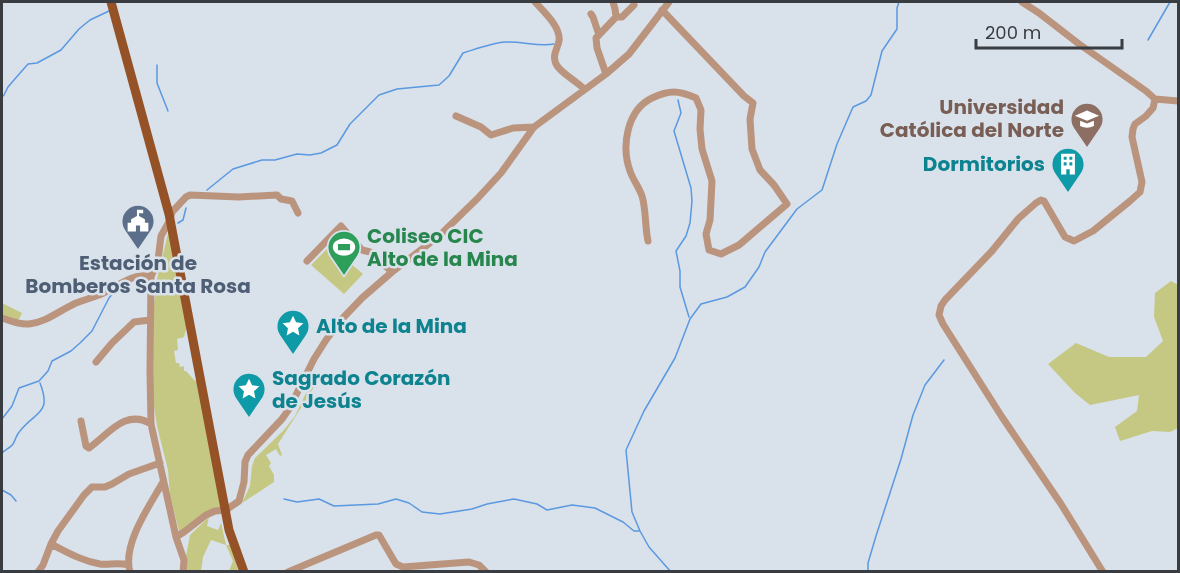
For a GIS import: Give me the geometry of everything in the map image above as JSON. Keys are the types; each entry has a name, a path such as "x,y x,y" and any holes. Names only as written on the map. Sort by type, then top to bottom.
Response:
{"main road":[{"path":"111,2 170,220 229,530 244,572"}],"street":[{"path":"535,2 558,33 554,58 557,67 584,89"},
{"path":"613,2 616,17"},
{"path":"176,537 206,515 226,510 239,501 248,455 282,419 314,359 332,332 362,298 440,236 501,173 534,127 606,74 629,54 669,2"},
{"path":"1022,2 1155,99 1179,101"},
{"path":"606,74 596,38 616,17 622,17 634,4"},
{"path":"648,242 642,197 629,170 626,152 628,131 633,114 648,100 665,92 683,92 696,98 701,110 702,149 712,181 710,220 706,234 709,250 721,254 739,245 787,204 774,184 760,170 752,148 750,119 753,103 662,10"},
{"path":"591,14 599,35"},
{"path":"1103,572 939,315 945,300 992,251 1018,219 1036,203 1044,201 1065,237 1074,241 1093,231 1139,194 1142,182 1132,137 1133,129 1153,108 1155,99"},
{"path":"456,116 481,127 491,135 513,128 534,127"},
{"path":"183,572 184,560 176,537 151,424 151,277 158,260 161,236 176,206 190,195 238,197 277,195 281,199 292,201 298,213"},
{"path":"308,261 341,226 362,250 370,252 392,272"},
{"path":"2,318 20,324 41,321 138,276 151,277"},
{"path":"96,362 134,322 150,320"},
{"path":"81,421 86,446 89,448 115,426 132,419 151,424"},
{"path":"38,572 58,531 92,487 105,487 129,474 160,463"},
{"path":"129,568 128,557 132,543 163,482"},
{"path":"288,572 379,535 396,564 403,567 469,562 479,565 486,572"},
{"path":"51,544 85,561 123,564 129,568"}],"green space":[{"path":"169,229 187,326 184,337 177,339 178,350 174,351 176,363 179,363 180,367 184,366 184,371 197,381 222,510 215,511 184,531 179,531 170,495 168,470 153,399 154,303 157,279"},
{"name":"Coliseo CIC Alto de la Mina","path":"328,248 363,274 344,294 311,265"},
{"path":"1171,281 1178,285 1178,428 1170,432 1152,431 1120,441 1115,427 1137,411 1139,395 1090,405 1075,393 1048,364 1076,343 1109,357 1146,357 1163,341 1154,317 1155,293"},
{"path":"2,303 22,313 17,323 2,316"},
{"path":"314,376 311,384 314,387 278,444 282,455 280,456 276,449 266,455 271,463 269,466 274,475 274,482 242,503 250,486 255,458 295,416"},
{"path":"209,517 207,526 218,530 221,523 226,545 211,540 203,557 201,571 183,572 190,535"},
{"path":"226,545 231,545 238,571 229,571 233,561"}],"waterway":[{"path":"671,572 649,547 632,512 626,450 644,411 675,358 690,319 701,304 727,297 745,287 759,267 765,252 797,209 822,190 837,144 853,107 866,101 871,95 882,51 897,29 899,2"},
{"path":"1148,40 1170,2"},
{"path":"2,97 28,64 37,63 61,50 90,20 109,11"},
{"path":"207,190 233,169 262,160 275,160 297,154 321,153 337,145 350,124 379,95 397,89 439,85 449,76 463,53 505,42 554,44"},
{"path":"157,65 157,83 168,111"},
{"path":"678,100 681,113 674,131 691,188 692,201 686,236 676,251 680,287 689,317"},
{"path":"178,223 183,220 186,208"},
{"path":"2,419 12,406 19,388 39,381 48,371 52,361 71,351 80,343 92,331 109,298 122,286"},
{"path":"868,572 868,563 913,415 925,385 944,360"},
{"path":"2,453 12,445 26,424 43,407 40,383"},
{"path":"2,490 16,501"},
{"path":"284,499 297,502 319,499 334,506 378,504 396,499 409,503 422,512 440,514 514,499 537,504 547,510 572,505 595,508 623,522 634,531 640,531"}],"place":[{"name":"Universidad Católica del Norte","path":"1087,148"},
{"name":"Dormitorios","path":"1068,193"},
{"name":"Estación de Bomberos Santa Rosa","path":"138,250"},
{"name":"Coliseo CIC Alto de la Mina","path":"344,276"},
{"name":"Alto de la Mina","path":"293,355"},
{"name":"Sagrado Corazón de Jesús","path":"249,418"}]}
